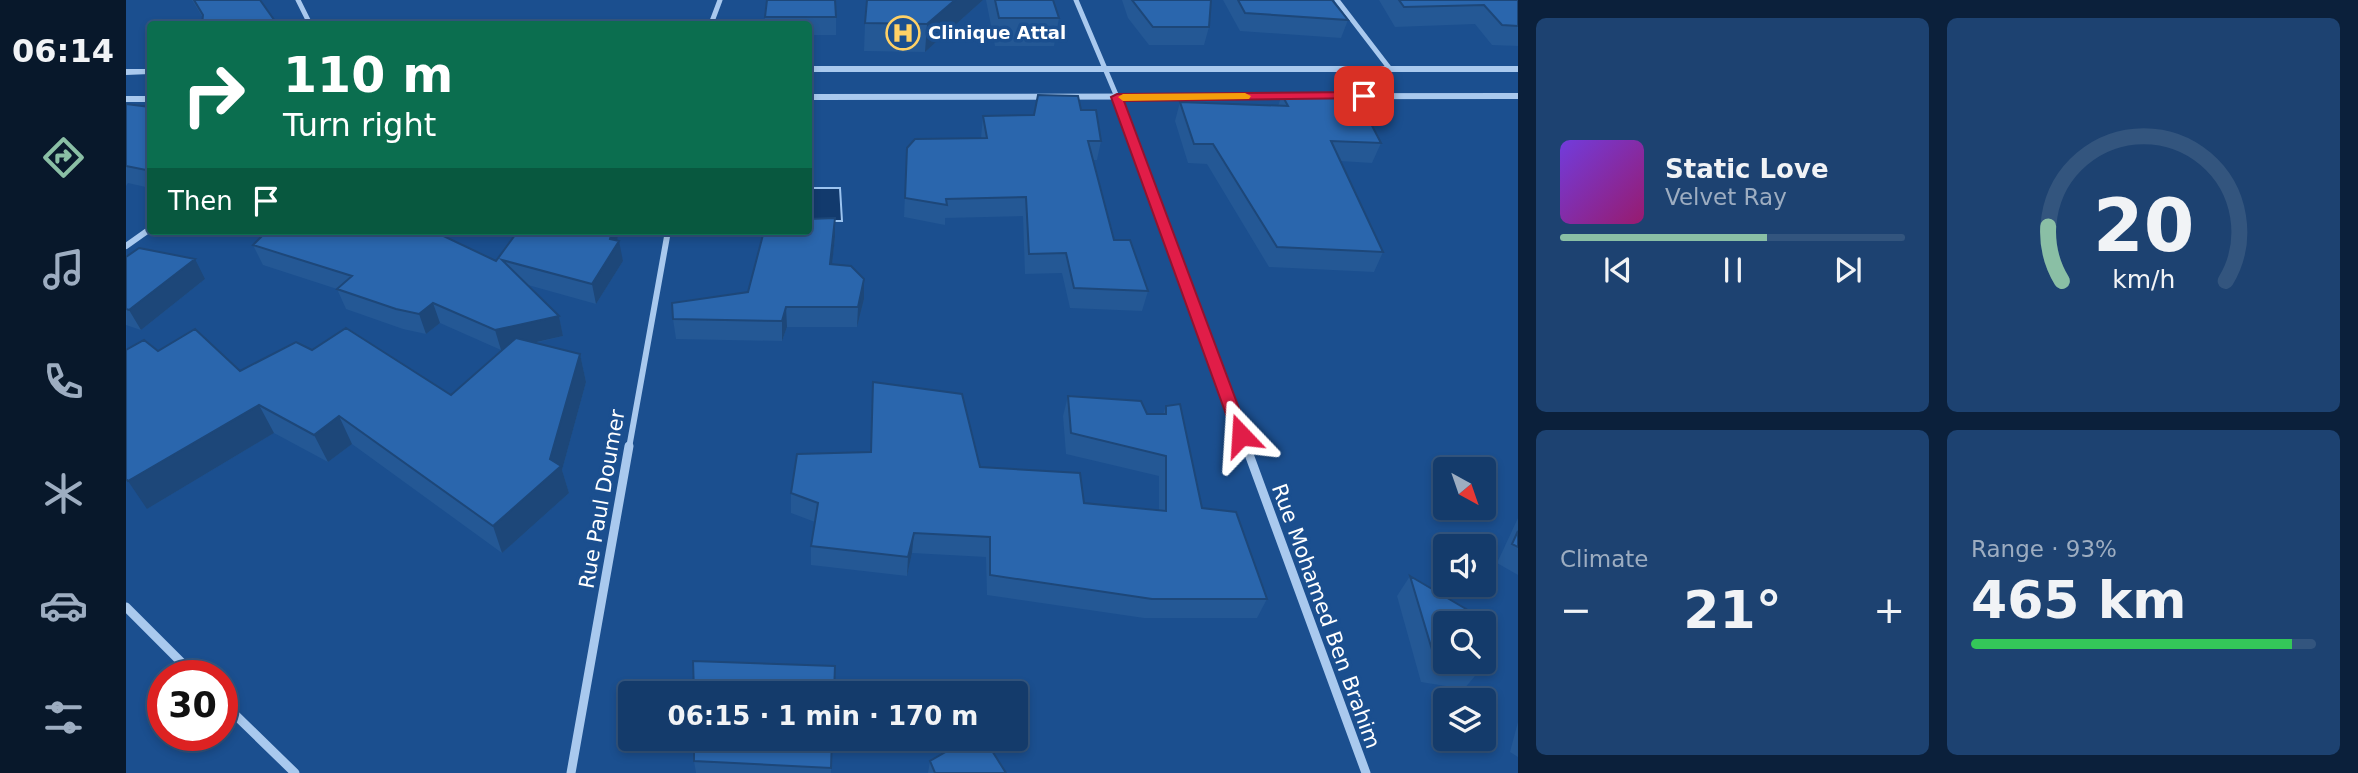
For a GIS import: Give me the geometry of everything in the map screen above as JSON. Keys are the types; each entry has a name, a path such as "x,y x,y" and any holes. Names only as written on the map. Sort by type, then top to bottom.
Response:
{"street":[{"path":"299,0 309,21"},
{"path":"712,21 720,0"},
{"name":"Rue Mohamed Ben Brahim","path":"1076,0 1117,97 1366,773"},
{"path":"1337,0 1390,69"},
{"path":"812,69 1518,69"},
{"path":"126,72 147,72"},
{"path":"812,97 1518,96"},
{"path":"126,99 147,99"},
{"path":"126,246 147,231"},
{"name":"Rue Paul Doumer","path":"571,773 667,235"},
{"path":"126,607 179,660"},
{"path":"238,718 295,773"}],"water":[{"path":"812,188 840,188 842,221 813,221"}],"building":[{"path":"194,0 260,0 275,21 202,21 203,15"},
{"path":"767,0 835,0 836,17 765,17"},
{"path":"867,0 955,0 927,24 865,23"},
{"path":"995,0 1053,0 1059,18 999,18"},
{"path":"1132,0 1211,0 1209,27 1153,27"},
{"path":"1238,0 1332,0 1348,20 1245,13"},
{"path":"1399,0 1518,0 1518,26 1502,25 1484,5 1404,7"},
{"path":"1038,95 1078,96 1081,110 1096,110 1101,141 1088,141 1114,240 1130,240 1148,291 1074,288 1066,253 1029,254 1026,197 946,199 947,205 905,198 907,148 915,139 987,138 983,116 1034,115"},
{"path":"1282,95 1357,97 1381,143 1331,141 1383,252 1277,247 1213,144 1194,144 1180,102 1288,106"},
{"path":"126,104 147,107 147,169 126,166"},
{"path":"835,218 830,264 851,266 864,279 858,307 786,307 782,321 673,319 672,303 748,292 763,235 812,235 812,219"},
{"path":"263,235 441,235 496,261 515,235 611,235 610,239 619,241 592,284 502,260 559,316 495,330 433,303 419,314 337,289 352,276 253,245"},
{"path":"139,248 195,259 129,310 126,309 126,257"},
{"path":"346,328 451,395 516,338 580,354 550,459 561,466 493,526 339,416 314,435 259,405 128,481 126,479 126,350 144,340 158,351 195,329 240,371 296,342 312,350"},
{"path":"873,382 962,394 980,467 1080,473 1084,503 1166,511 1166,456 1071,433 1068,396 1141,401 1147,414 1166,414 1166,406 1180,404 1202,508 1236,512 1267,599 1152,599 990,575 990,537 914,533 908,557 811,546 818,503 791,493 797,454 871,452"},
{"path":"1518,531 1518,547 1512,544"},
{"path":"1410,576 1433,590 1433,597 1446,597 1469,611 1433,611 1433,653"},
{"path":"693,661 835,666 834,681 694,681"},
{"path":"694,751 832,751 831,768 694,761"},
{"path":"947,751 992,751 1006,773 935,773 930,761"}],"slow traffic":[{"path":"1123,97 1245,96"}],"place":[{"name":"Clinique Attal","path":"903,33"}],"route":[{"path":"1241,435 1117,97 1364,96"}]}
